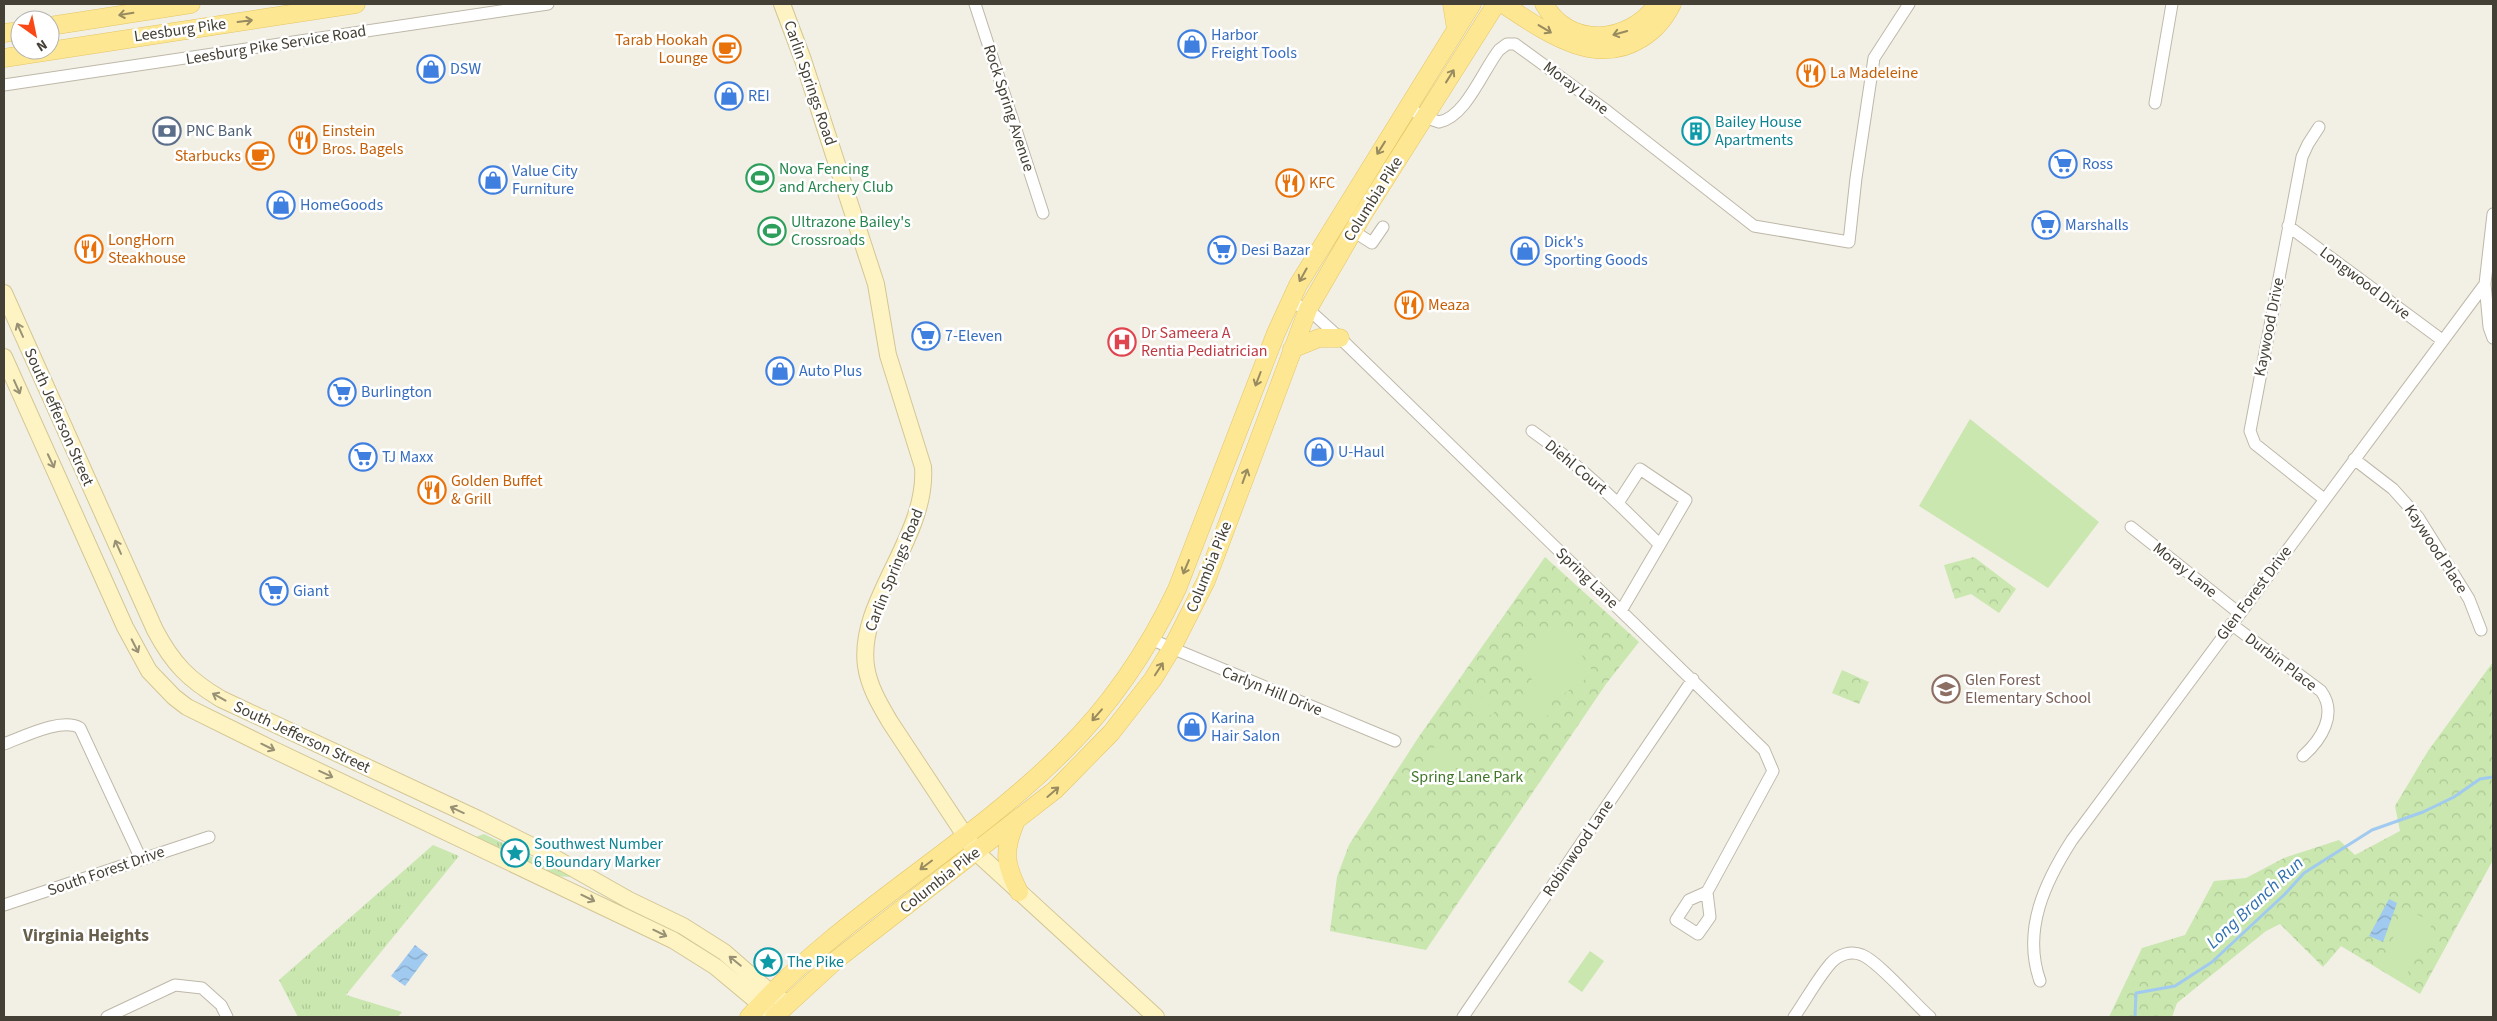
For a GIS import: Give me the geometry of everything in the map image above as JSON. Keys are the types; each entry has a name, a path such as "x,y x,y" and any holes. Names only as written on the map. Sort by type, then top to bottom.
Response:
{"main road":[{"name":"Leesburg Pike","path":"60,24 191,4"},
{"name":"Leesburg Pike","path":"4,58 356,4"},
{"path":"1452,4 1456,28"},
{"name":"Columbia Pike","path":"749,1017 766,999 850,923 1031,782 1074,741 1117,690 1150,639 1169,605 1196,545 1289,302 1325,237 1472,4"},
{"name":"Columbia Pike","path":"775,1017 836,960 1065,782 1102,743 1139,698 1172,648 1210,569 1308,309 1353,231 1496,4"},
{"path":"1503,4 1565,41 1585,48 1606,50 1624,46 1643,37 1659,23 1672,4"},
{"path":"1544,4 1550,13 1563,25 1577,32 1601,36 1627,31 1641,22 1657,4"},
{"path":"1292,348 1319,338 1340,338"},
{"path":"1015,822 1008,841 1006,859 1009,871 1019,892"}],"street":[{"name":"Leesburg Pike Service Road","path":"4,85 548,4"},
{"name":"Carlin Springs Road","path":"782,4 803,60 876,284 888,355 923,467 924,482 920,505 866,636 866,666 877,700 976,852 1156,1017"},
{"name":"Rock Spring Avenue","path":"975,4 1043,213"},
{"name":"Moray Lane","path":"1407,107 1424,117 1439,122 1455,114 1499,50 1507,44 1516,44 1607,111 1754,226 1849,242 1856,178 1874,58 1909,4"},
{"path":"2155,104 2172,4"},
{"name":"Kaywood Drive","path":"2320,127 2308,144 2302,158 2247,439 2256,444 2324,499"},
{"path":"2493,214 2485,266 2489,327 2493,338"},
{"name":"Longwood Drive","path":"2288,226 2442,340"},
{"path":"1353,231 1372,243 1383,227"},
{"name":"Glen Forest Drive","path":"2040,981 2034,963 2033,950 2041,897 2052,871 2072,840 2230,624 2485,284"},
{"name":"South Jefferson Street","path":"4,293 155,630 167,653 196,684 221,699 478,819 546,853 629,900 683,926 732,958 766,999 775,1017"},
{"name":"Spring Lane","path":"1289,302 1308,309 1340,338 1764,750 1773,771 1707,892"},
{"name":"South Jefferson Street","path":"4,357 125,627 149,671 174,697 209,718 274,750 673,940 766,999 788,1004"},
{"name":"Diehl Court","path":"1532,432 1562,453 1618,503 1659,544"},
{"name":"Kaywood Place","path":"2354,459 2393,489 2418,517 2469,599 2481,630"},
{"name":"Diehl Court","path":"1618,503 1640,469 1686,500 1621,611"},
{"name":"Moray Lane","path":"2131,527 2239,613"},
{"name":"Durbin Place","path":"2230,624 2321,691 2325,697 2328,704 2326,723 2321,736 2303,756"},
{"name":"Carlyn Hill Drive","path":"1150,639 1395,741"},
{"name":"Robinwood Lane","path":"1463,1017 1693,679"},
{"path":"4,744 62,724 74,725 84,733 141,859"},
{"name":"South Forest Drive","path":"4,905 209,837"},
{"path":"1794,1017 1831,963 1849,953 1865,956 1930,1017"},
{"path":"107,1017 176,985 202,988 221,1005 227,1017"}],"green space":[{"path":"1970,419 2099,522 2048,588 1919,506"},
{"name":"Spring Lane Park","path":"1545,557 1639,642 1606,684 1426,950 1330,931 1337,877 1349,845 1418,738"},
{"path":"1974,557 2016,589 1999,613 1971,594 1955,599 1944,565"},
{"path":"1560,625 1594,673 1549,704 1554,711 1537,723 1519,698 1536,685 1515,656"},
{"path":"2493,662 2493,860 2420,994 2341,946 2323,967 2280,924 2266,931 2177,1003 2172,1017 2109,1017 2142,948 2185,935 2214,881 2246,878 2284,858 2339,840 2355,855 2400,831 2395,806 2428,751"},
{"path":"1842,670 1869,682 1859,704 1832,693"},
{"path":"1483,696 1495,712 1480,722 1469,706"},
{"path":"1434,747 1460,754 1453,779 1427,773"},
{"path":"484,834 573,877 553,876 473,838"},
{"path":"433,845 459,856 346,995 402,1012 398,1017 298,1017 279,980"},
{"path":"2407,910 2433,922 2405,978 2379,966"},
{"path":"1590,951 1604,961 1582,992 1568,982"}],"water":[{"path":"2389,899 2397,903 2383,942 2369,936"},
{"path":"415,945 428,955 405,986 391,976"}],"waterway":[{"name":"Long Branch Run","path":"2135,1017 2136,993 2175,986 2212,962 2285,894 2304,873 2372,830 2423,812 2454,797 2480,779 2493,777"}],"place":[{"name":"Harbor Freight Tools","path":"1192,44"},
{"name":"Tarab Hookah Lounge","path":"727,49"},
{"name":"DSW","path":"431,69"},
{"name":"La Madeleine","path":"1811,73"},
{"name":"REI","path":"729,96"},
{"name":"PNC Bank","path":"167,131"},
{"name":"Bailey House Apartments","path":"1696,131"},
{"name":"Einstein Bros. Bagels","path":"303,140"},
{"name":"Starbucks","path":"260,156"},
{"name":"Ross","path":"2063,164"},
{"name":"Nova Fencing and Archery Club","path":"760,178"},
{"name":"Value City Furniture","path":"493,180"},
{"name":"KFC","path":"1290,183"},
{"name":"HomeGoods","path":"281,205"},
{"name":"Marshalls","path":"2046,225"},
{"name":"Ultrazone Bailey's Crossroads","path":"772,231"},
{"name":"LongHorn Steakhouse","path":"89,249"},
{"name":"Desi Bazar","path":"1222,250"},
{"name":"Dick's Sporting Goods","path":"1525,251"},
{"name":"Meaza","path":"1409,305"},
{"name":"7-Eleven","path":"926,336"},
{"name":"Dr Sameera A Rentia Pediatrician","path":"1122,342"},
{"name":"Auto Plus","path":"780,371"},
{"name":"Burlington","path":"342,392"},
{"name":"U-Haul","path":"1319,452"},
{"name":"TJ Maxx","path":"363,457"},
{"name":"Golden Buffet & Grill","path":"432,490"},
{"name":"Giant","path":"274,591"},
{"name":"Glen Forest Elementary School","path":"1946,689"},
{"name":"Karina Hair Salon","path":"1192,727"},
{"name":"Southwest Number 6 Boundary Marker","path":"515,853"},
{"name":"The Pike","path":"768,962"}],"district":[{"name":"Virginia Heights","path":"86,935"}]}
